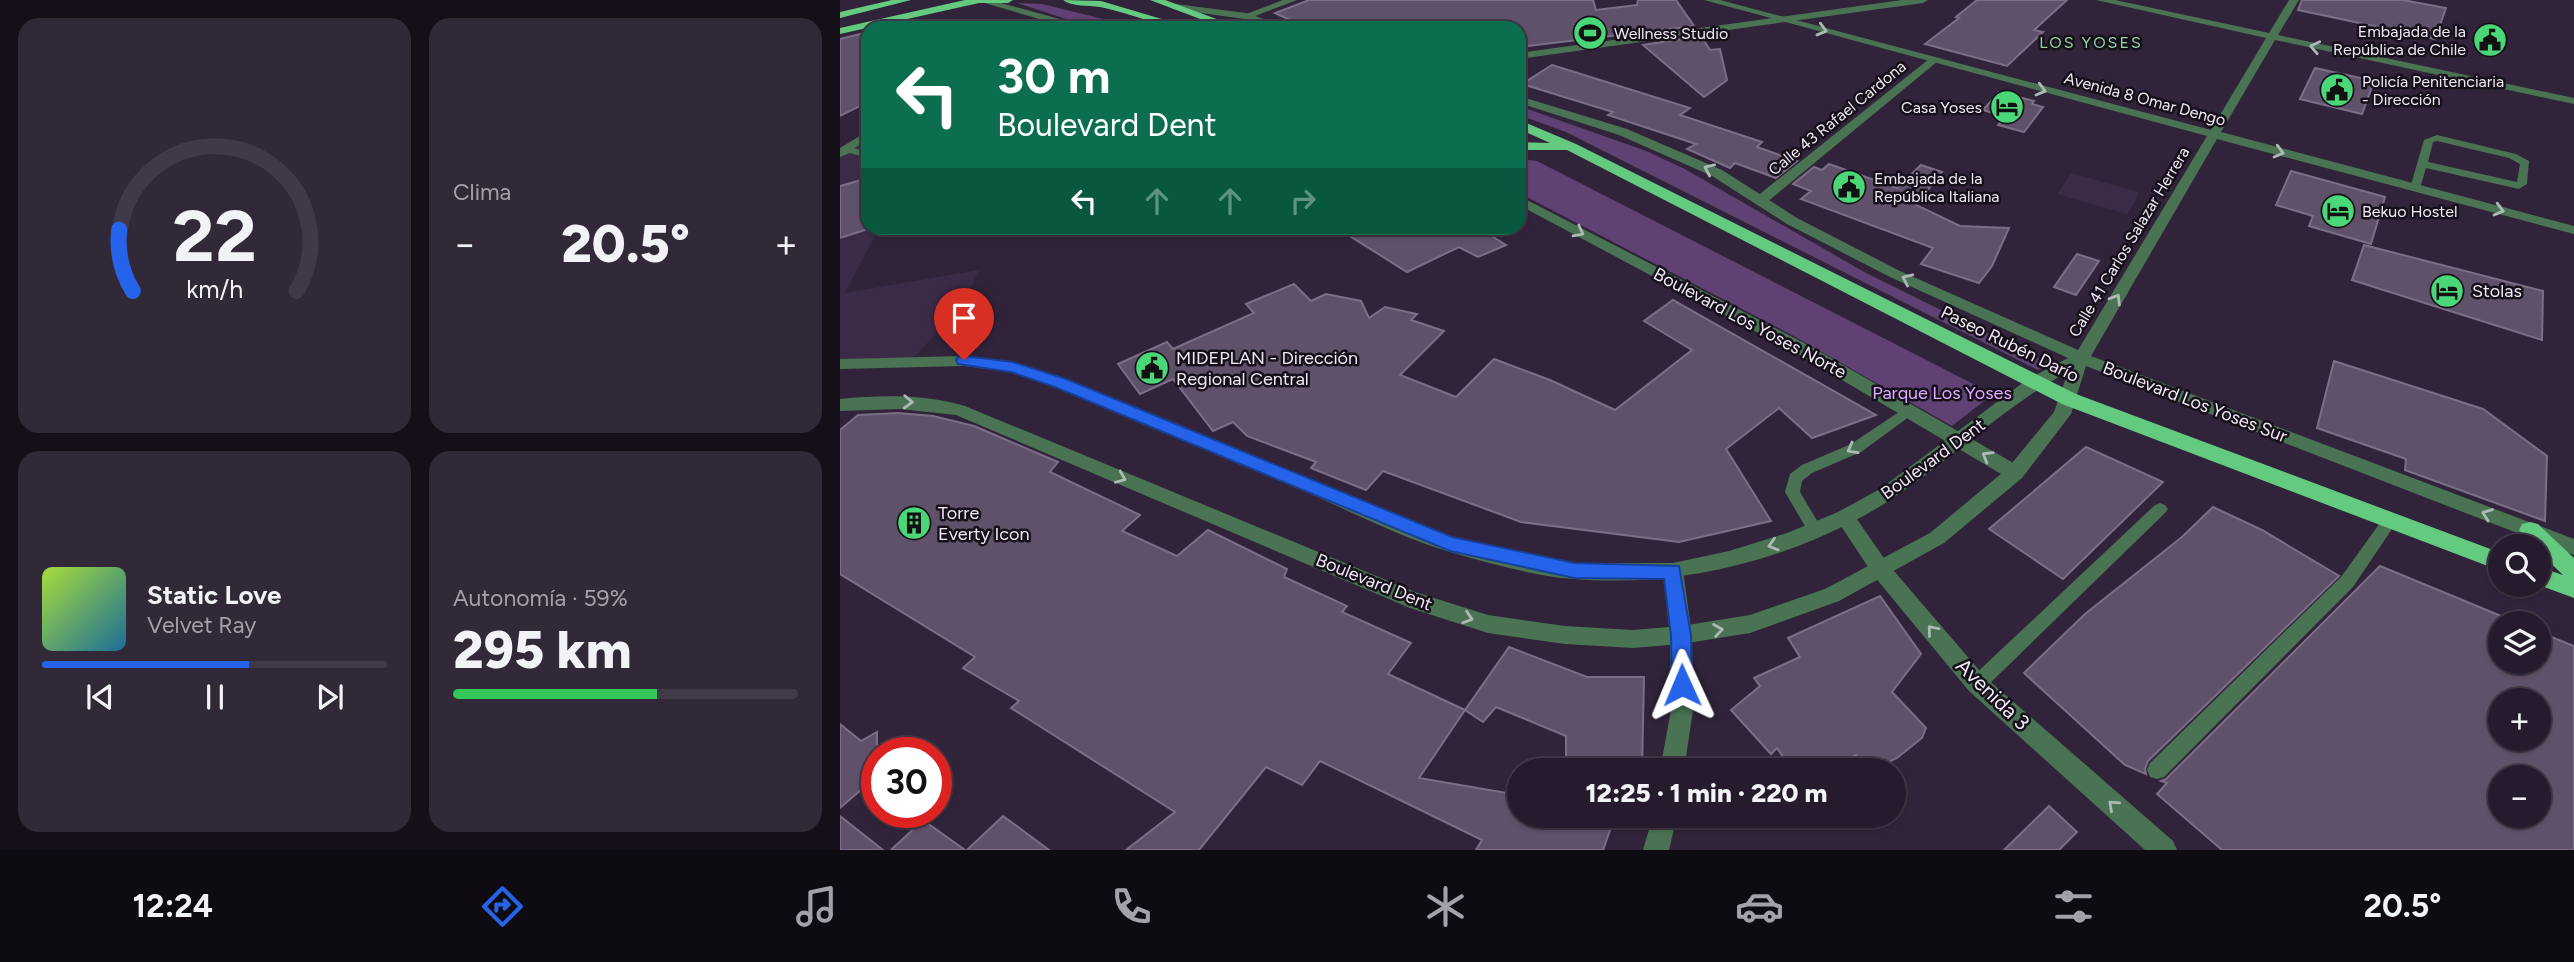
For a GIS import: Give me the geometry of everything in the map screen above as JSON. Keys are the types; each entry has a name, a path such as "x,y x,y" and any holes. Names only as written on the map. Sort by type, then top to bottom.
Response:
{"highway":[{"path":"840,15 906,0"},
{"path":"840,24 945,0"},
{"path":"885,21 979,0 1007,0"},
{"path":"1068,0 1101,4 1161,21"},
{"path":"1155,0 1215,21"},
{"path":"840,31 861,26"},
{"name":"Paseo Rubén Darío","path":"1526,127 1572,147 2069,399 2488,557"},
{"path":"1526,146 1572,147"},
{"path":"2530,530 2574,572"},
{"path":"2551,580 2574,589"}],"street":[{"path":"979,0 1056,21"},
{"path":"1246,16 1292,0"},
{"name":"Avenida 8 Omar Dengo","path":"1709,0 2574,230"},
{"path":"1526,55 1923,0"},
{"path":"2101,0 2574,102"},
{"name":"Calle 41 Carlos Salazar Herrera","path":"2081,358 2294,0"},
{"path":"1175,7 1246,16 1263,21"},
{"name":"Calle 43 Rafael Cardona","path":"1760,200 1933,61"},
{"name":"Boulevard Los Yoses Sur","path":"1526,101 1623,132 1717,173 1792,221 1895,274 2081,358 2574,547"},
{"path":"840,154 861,140"},
{"name":"Boulevard Los Yoses Norte","path":"1526,204 1804,351 2015,473"},
{"name":"Boulevard Dent","path":"840,364 964,360 1013,367 1060,383 1450,544 1574,571 1673,571 1729,559 1845,517 1886,494 2035,383 2081,358"},
{"name":"Boulevard Dent","path":"840,405 876,401 922,402 959,410 1410,599 1488,624 1565,635 1633,639 1681,635 1750,624 1832,595 1937,538 2015,473 2062,414 2081,358"},
{"name":"Avenida 3","path":"1845,517 1881,570 1977,684 2164,850"},
{"path":"1673,571 1681,635 1682,710 1674,758"},
{"path":"1656,850 1662,828"}],"lane":[{"path":"2415,188 2422,164 2429,140 2437,138 2512,156 2525,163 2522,184 2519,186 2422,164"},
{"path":"840,154 849,150 861,153"},
{"path":"1814,530 1793,492 1795,478 1807,469 1856,448 1908,411"},
{"path":"1977,684 2160,509"},
{"path":"2157,771 2347,582 2390,520"}],"shaded area":[{"path":"861,140 861,235 875,235 845,293 979,270 963,305 911,360 840,368 840,153"},
{"path":"2071,173 2138,192 2136,200 2127,214 2057,194"}],"green space":[{"path":"1017,3 1042,4 1111,21 1072,21"},
{"path":"1526,108 1646,151 1683,168 1866,273 2052,365 2038,370 1566,132 1526,118"},
{"name":"Parque Los Yoses","path":"1526,160 1537,161 1993,394 1952,426 1790,334 1526,197"}],"building":[{"path":"1309,0 1593,0 1596,10 1637,5 1638,0 1676,0 1694,26 1526,46 1526,21 1292,21 1275,13"},
{"path":"1977,0 2067,0 2034,30 2043,32 2007,66 1925,44 1959,18 1956,17"},
{"path":"2302,0 2403,0 2446,8 2435,39 2298,10"},
{"path":"861,34 861,106 840,116 840,39"},
{"path":"1701,36 1710,50 1720,49 1727,80 1704,97 1643,45"},
{"path":"1552,65 1690,108 1680,115 1762,142 1757,147 1797,161 1776,178 1735,163 1730,168 1687,149 1696,144 1608,115 1613,112 1526,85 1526,81"},
{"name":"Policía Penitenciaria - Dirección","path":"2315,68 2374,81 2362,114 2300,99"},
{"name":"Casa Yoses","path":"1999,92 2034,101 2032,104 2043,107 2024,132 1998,125 2005,117 1983,110"},
{"path":"1829,164 1897,188 1921,165 1942,172 1916,205 1960,226 2009,228 1992,266 1979,283 1921,264 1933,248 1801,199 1811,191 1793,184 1814,167 1822,170"},
{"name":"Bekuo Hostel","path":"2291,171 2385,197 2371,244 2309,226 2313,216 2276,205"},
{"path":"861,180 861,231 840,238 840,186"},
{"path":"1348,235 1490,235 1506,245 1478,257 1459,247 1407,272"},
{"name":"Stolas","path":"2364,245 2543,291 2542,340 2352,280"},
{"path":"2077,254 2099,261 2076,295 2054,287"},
{"path":"1294,284 1311,301 1326,294 1361,301 1369,318 1385,307 1417,314 1411,320 1444,331 1400,375 1456,397 1494,359 1550,380 1615,410 1692,350 1644,321 1673,300 1876,415 1812,438 1779,408 1726,449 1771,521 1679,542 1521,522 1383,471 1366,490 1311,468 1316,462 1247,436 1233,422 1213,431 1173,379 1140,394 1118,364 1167,342 1173,349 1254,313 1246,304"},
{"path":"2334,361 2483,409 2547,456 2545,521 2405,470 2406,459 2317,428"},
{"path":"898,413 933,416 974,426 1058,462 1050,472 1140,515 1122,531 1177,556 1208,530 1287,569 1284,577 1347,606 1342,612 1411,643 1388,674 1465,710 1419,778 1507,793 1507,828 1611,828 1603,850 1476,850 1482,840 1320,761 1302,785 1266,767 1199,850 1126,850 1175,812 1011,708 1019,701 963,668 975,657 840,574 840,430 858,415"},
{"path":"2086,447 2163,482 2063,579 1989,529"},
{"path":"2213,507 2262,530 2339,576 2148,761 2146,774 2125,765 2024,673 2085,614 2182,537"},
{"path":"2380,566 2489,611 2488,674 2551,674 2551,637 2574,646 2574,850 2222,850 2157,794 2167,783 2161,781"},
{"path":"1880,596 1921,654 1892,692 1926,728 1922,738 1897,758 1858,758 1856,755 1850,758 1784,758 1777,748 1771,754 1731,710 1760,686 1754,678 1800,657 1788,638"},
{"path":"1509,647 1587,677 1644,677 1642,758 1566,758 1566,736 1496,707 1483,722 1465,710"},
{"path":"840,724 861,741 861,790 840,808"},
{"path":"2049,806 2077,832 2059,850 2004,850"},
{"path":"840,816 883,850 840,850"},
{"path":"1003,816 1049,850 967,850"},
{"path":"914,828 934,828 965,850 891,850"}],"place":[{"name":"Wellness Studio","path":"1590,33"},
{"name":"Embajada de la República de Chile","path":"2490,40"},
{"name":"Policía Penitenciaria - Dirección","path":"2337,90"},
{"name":"Casa Yoses","path":"2007,107"},
{"name":"Embajada de la República Italiana","path":"1849,187"},
{"name":"Bekuo Hostel","path":"2338,211"},
{"name":"Stolas","path":"2447,291"},
{"name":"MIDEPLAN - Dirección Regional Central","path":"1152,368"},
{"name":"Torre Everty Icon","path":"914,523"}],"district":[{"name":"LOS YOSES","path":"2091,42"}],"route":[{"path":"964,360 1013,367 1060,383 1450,544 1574,571 1673,571 1681,635 1682,685"}]}
